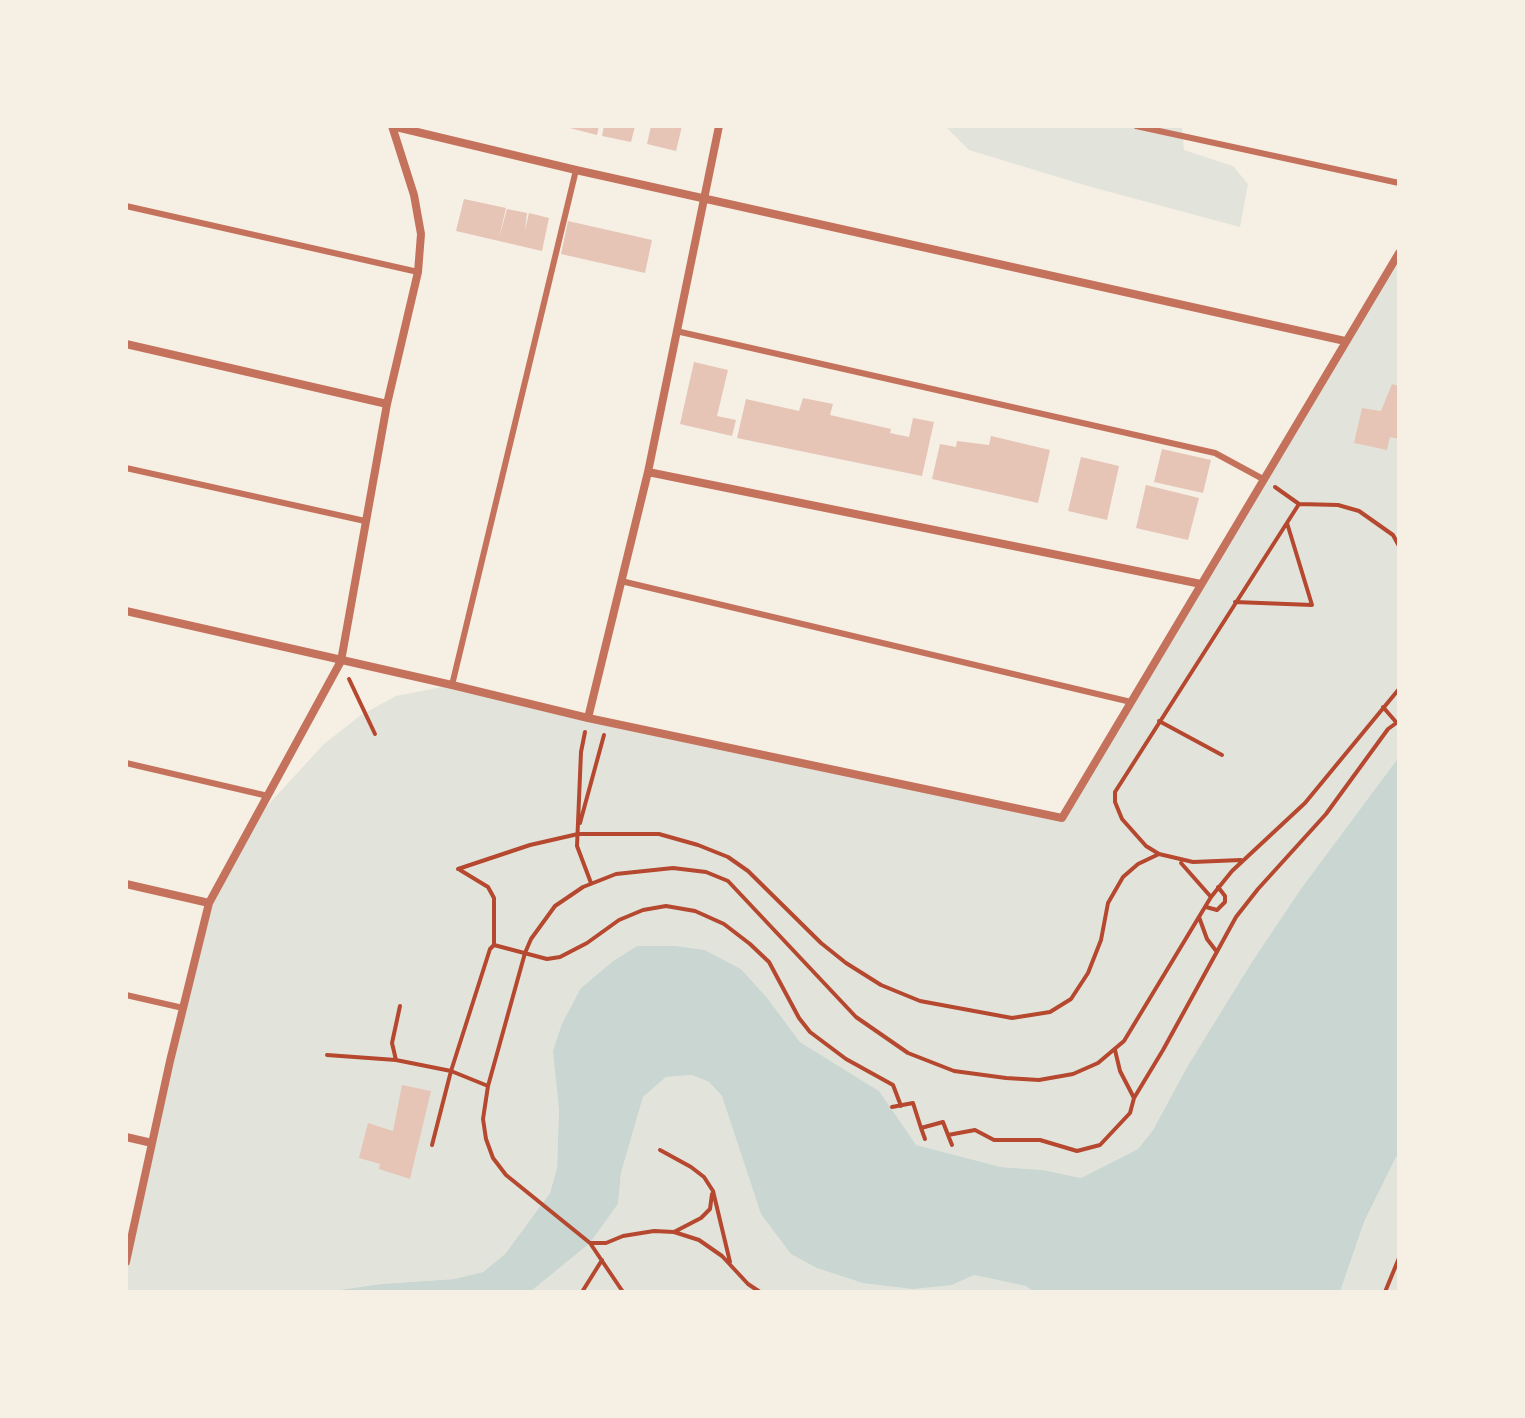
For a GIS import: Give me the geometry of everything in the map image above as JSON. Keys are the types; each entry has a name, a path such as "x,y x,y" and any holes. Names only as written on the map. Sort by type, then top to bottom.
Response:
{"street":[{"path":"392,126 576,170 1345,341"},
{"path":"126,1262 209,903 341,661 387,404 418,272 421,234 414,195 392,126"},
{"path":"588,718 648,472 719,126"},
{"path":"126,611 608,723 1062,818 1399,253"},
{"path":"126,344 387,404"},
{"path":"648,472 1201,584"},
{"path":"126,884 209,903"},
{"path":"126,1137 152,1143"}],"lane":[{"path":"1136,126 1399,183"},
{"path":"452,685 576,170"},
{"path":"126,206 418,272"},
{"path":"676,331 1215,453 1263,479"},
{"path":"126,468 365,521"},
{"path":"621,581 1131,702"},
{"path":"126,763 268,796"},
{"path":"126,995 183,1008"}],"path":[{"path":"1263,479 1299,504 1338,505 1359,511 1386,529 1399,546"},
{"path":"1244,860 1208,863 1180,861 1159,854 1133,831 1118,812 1115,792 1299,504"},
{"path":"1235,602 1312,605 1287,523"},
{"path":"341,661 375,734"},
{"path":"623,1292 590,1243 506,1175 493,1158 486,1139 483,1119 488,1086 525,953 531,939 555,906 591,883 616,874 673,868 706,872 728,881 856,1017 908,1053 954,1071 1039,1080 1073,1074 1098,1063 1124,1041 1218,887 1305,803 1399,689"},
{"path":"948,1135 975,1130 994,1140 1040,1140 1077,1151 1100,1145 1130,1113 1134,1098 1236,917 1326,814 1388,729 1397,722 1383,707"},
{"path":"588,718 581,752 577,846 591,883"},
{"path":"1159,721 1222,755"},
{"path":"578,834 608,723"},
{"path":"432,1145 487,954 494,945 494,898 488,887 458,869 530,845 578,834 659,834 728,857 748,871 821,943 881,985 920,1001 1012,1018 1050,1012 1071,999 1088,973 1101,940 1108,903 1123,877 1138,864 1159,854"},
{"path":"1180,861 1211,897"},
{"path":"1205,906 1217,910 1225,902 1225,896 1218,887"},
{"path":"494,945 547,959 560,957 587,943 619,920 643,910 666,906 695,911 724,924 750,944 769,962 799,1018 810,1032 846,1059 893,1085 901,1106"},
{"path":"1199,917 1207,939 1217,952"},
{"path":"396,1060 392,1043 400,1006"},
{"path":"1115,1050 1120,1071 1134,1098"},
{"path":"327,1055 396,1060 451,1071 488,1086"},
{"path":"892,1107 913,1103 925,1139"},
{"path":"921,1128 943,1122 952,1145"},
{"path":"660,1150 704,1177 713,1191 731,1264"},
{"path":"674,1232 689,1226 710,1209 713,1191"},
{"path":"590,1243 606,1243 623,1236 654,1231 674,1232 699,1240 731,1264 748,1284 760,1292"},
{"path":"1385,1292 1399,1258"},
{"path":"582,1292 602,1260"}],"shaded area":[{"path":"945,126 1182,126 1184,150 1233,166 1248,184 1240,227 969,150"},
{"path":"1399,253 1399,757 1250,965 1187,1067 1153,1130 1138,1149 1081,1178 1043,1170 1001,1167 915,1145 879,1091 800,1042 741,969 705,950 637,946 581,988 559,1109 557,1168 550,1193 505,1254 483,1272 454,1279 325,1292 126,1292 126,1262 209,903 255,819 324,744 361,715 396,696 452,685 1062,818"},
{"path":"1399,757 1399,1151 1364,1222 1340,1292 1034,1292 1026,1286 974,1275 952,1285 913,1289 863,1283 817,1268 791,1254 761,1214 722,1096 709,1082 692,1075 666,1077 643,1097 621,1173 618,1204 590,1243 530,1292 325,1292 454,1279 483,1272 505,1254 550,1193 557,1168 559,1109 553,1051 562,1024 581,988 637,946 705,950 741,969 800,1042 879,1091 916,1145 1001,1167 1043,1170 1081,1178 1138,1149 1153,1130 1187,1067 1250,965 1301,889"},
{"path":"692,1075 709,1082 722,1096 731,1116 952,1285 974,1275 1027,1286 1034,1292 530,1292 590,1243 618,1204 621,1173 643,1097 666,1077"},
{"path":"1399,1151 1399,1292 1340,1292 1364,1222"}],"building":[{"path":"562,126 599,126 597,135"},
{"path":"604,126 635,126 631,142 602,136"},
{"path":"651,126 682,126 676,151 647,144"},
{"path":"464,199 506,208 499,238 507,209 527,213 525,230 529,213 549,218 542,251 456,231"},
{"path":"568,221 652,240 645,273 561,254"},
{"path":"694,362 728,370 717,416 736,420 732,436 680,424"},
{"path":"1392,384 1399,386 1399,439 1390,437 1387,450 1354,443 1362,408 1381,411"},
{"path":"803,398 833,404 830,415 891,429 890,433 909,437 913,418 934,422 922,476 737,438 746,399 799,411"},
{"path":"991,436 1050,450 1038,503 932,479 940,444 956,447 957,441 989,445"},
{"path":"1162,449 1211,460 1203,493 1154,482"},
{"path":"1081,457 1119,466 1107,520 1068,511"},
{"path":"1146,485 1199,498 1188,540 1136,528"},
{"path":"402,1085 431,1091 410,1179 379,1169 380,1164 359,1158 368,1123 393,1131"}]}
